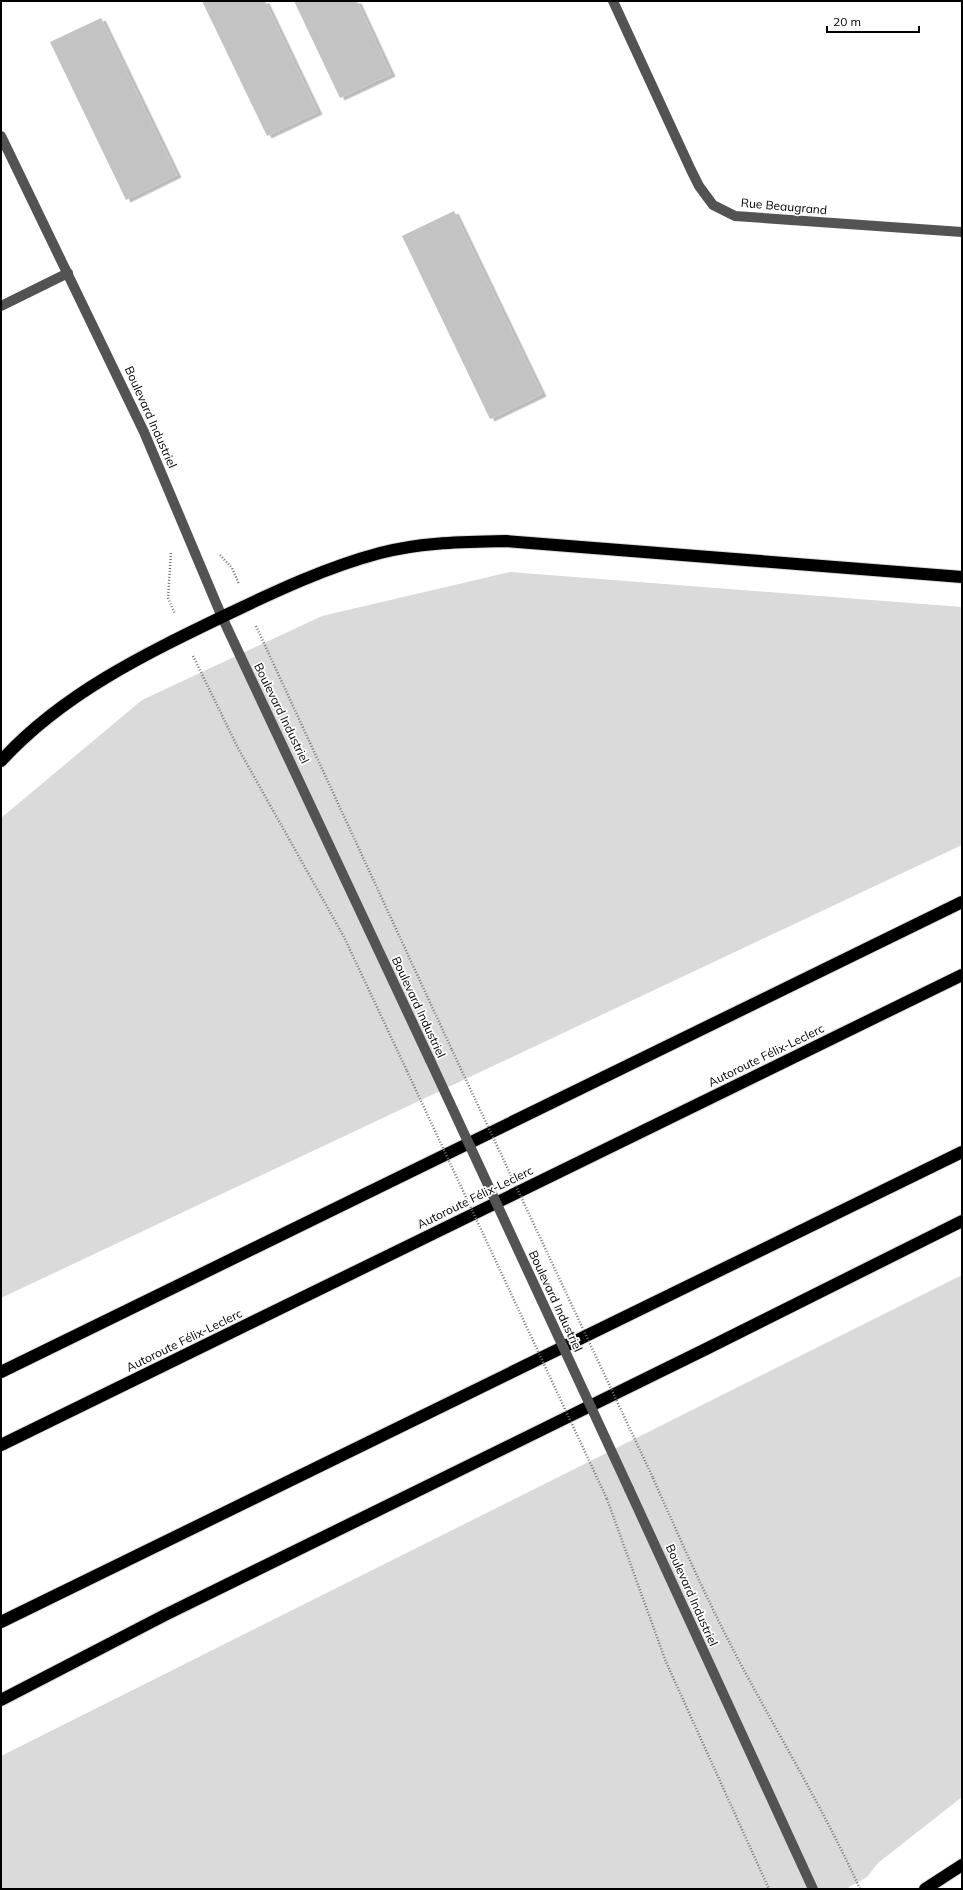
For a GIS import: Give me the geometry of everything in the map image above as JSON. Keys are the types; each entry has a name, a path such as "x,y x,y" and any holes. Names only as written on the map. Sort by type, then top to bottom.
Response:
{"highway":[{"path":"1,761 45,720 89,688 159,647 268,595 352,562 381,553 443,543 506,541 962,577"},
{"path":"1,1372 281,1237 962,902"},
{"name":"Autoroute Félix-Leclerc","path":"1,1445 962,975"},
{"path":"1,1622 962,1152"},
{"path":"1,1700 165,1615 708,1348 962,1221"},
{"path":"925,1889 962,1865"}],"street":[{"name":"Rue Beaugrand","path":"613,1 690,170 713,205 735,216 962,232"},
{"name":"Boulevard Industriel","path":"1,136 155,456 222,617 430,1060 813,1889"},
{"path":"1,306 68,273"}],"path":[{"name":"Boulevard Industriel","path":"267,653 732,1646 807,1784 860,1889"},
{"path":"198,668 238,748 344,937 407,1071 607,1499 666,1662 769,1889"}],"shaded area":[{"path":"510,572 962,607 962,845 1,1298 1,818 142,700 322,616"},
{"path":"962,1275 962,1797 878,1863 867,1877 846,1889 1,1889 1,1756"}],"building":[{"path":"202,1 265,1 318,112 267,136"},
{"path":"294,1 357,1 391,74 340,98"},
{"path":"101,18 177,175 126,200 50,42"},
{"path":"454,211 542,394 490,419 402,236"}]}
